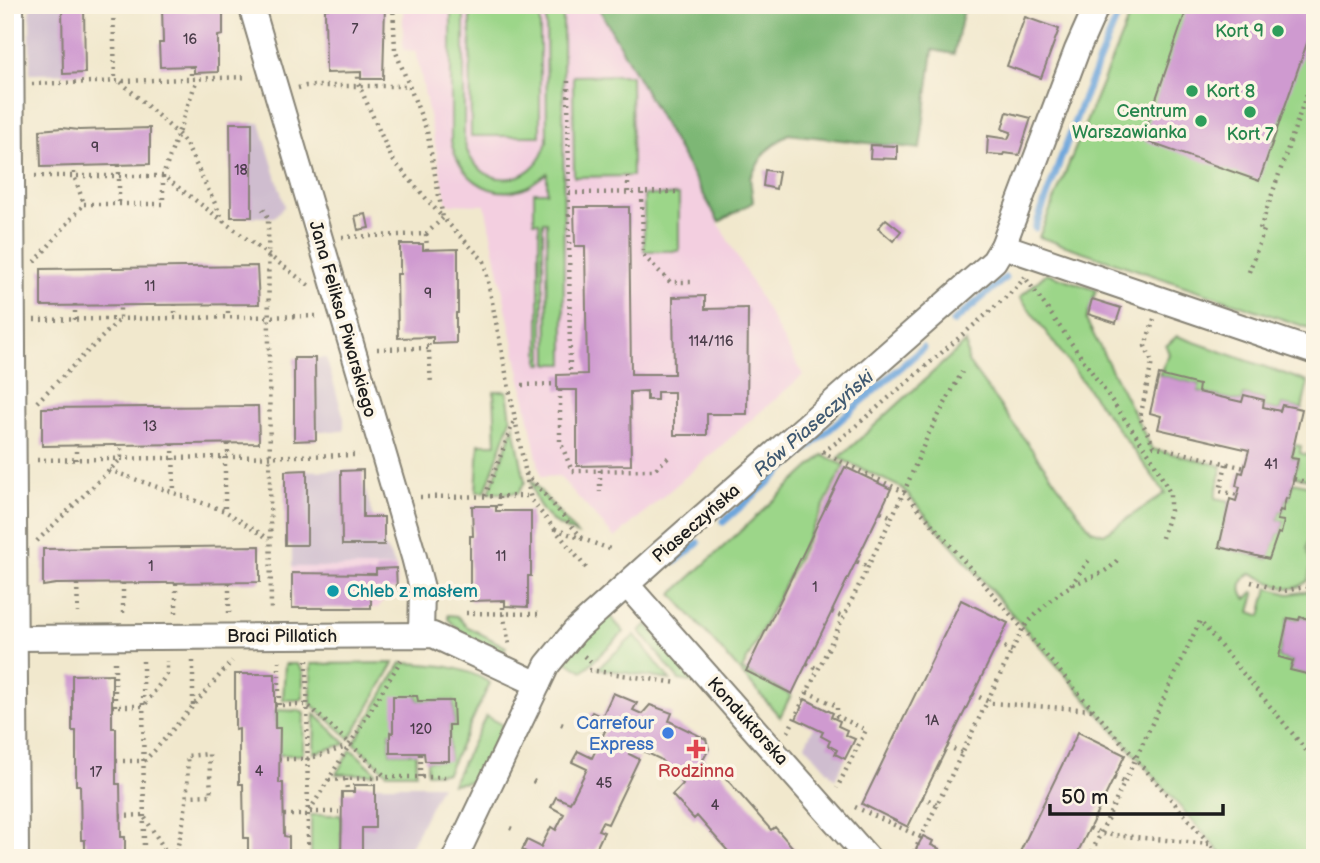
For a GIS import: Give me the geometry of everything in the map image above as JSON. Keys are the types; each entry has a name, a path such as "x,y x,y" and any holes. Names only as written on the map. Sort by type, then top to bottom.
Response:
{"street":[{"path":"11,5 16,858"},
{"name":"Jana Feliksa Piwarskiego","path":"251,5 422,589 421,634"},
{"name":"Piaseczyńska","path":"455,858 547,665 562,645 994,261 1003,246 1077,50 1097,5"},
{"path":"1003,246 1030,267 1315,352"},
{"name":"Konduktorska","path":"627,585 869,858"},
{"name":"Braci Pillatich","path":"15,638 421,634 443,638 538,684"}],"path":[{"path":"113,5 118,81 186,144 225,222"},
{"path":"393,5 395,50 427,131 443,218"},
{"path":"84,204 163,204 163,176 194,79 191,66"},
{"path":"1249,272 1313,83 1315,70"},
{"path":"358,73 359,86 392,159 484,261 531,496 587,569"},
{"path":"26,84 248,77"},
{"path":"568,81 570,375"},
{"path":"277,94 306,86 409,86"},
{"path":"74,165 84,204"},
{"path":"119,165 119,204"},
{"path":"27,177 163,176 312,289"},
{"path":"628,176 628,192"},
{"path":"642,192 643,255 670,282 693,282"},
{"path":"569,193 676,192"},
{"path":"27,270 84,204"},
{"path":"263,209 268,217 271,613"},
{"path":"321,243 346,236 426,234 443,218"},
{"path":"426,234 427,250"},
{"path":"1161,541 1170,511 1170,493 1150,455 1030,267 1016,288 822,453 904,492 1222,858"},
{"path":"75,304 75,320"},
{"path":"29,411 120,319 120,304"},
{"path":"175,304 175,318"},
{"path":"228,304 228,318"},
{"path":"28,320 327,316"},
{"path":"1154,320 1145,346 1152,362 1140,418 1154,446 1245,468"},
{"path":"428,337 431,386"},
{"path":"369,349 429,348"},
{"path":"788,733 904,492 913,466 962,372"},
{"path":"522,385 557,384"},
{"path":"560,390 560,441 572,471 654,470 670,456"},
{"path":"485,496 515,418"},
{"path":"225,511 228,443"},
{"path":"76,444 76,460"},
{"path":"31,546 121,459 121,444"},
{"path":"173,444 174,493"},
{"path":"29,460 359,456"},
{"path":"1226,464 1220,491 1238,495"},
{"path":"600,470 600,492"},
{"path":"109,471 225,511 270,540"},
{"path":"526,472 583,539"},
{"path":"1294,479 1315,484"},
{"path":"499,496 499,511"},
{"path":"411,497 531,496"},
{"path":"881,512 892,517"},
{"path":"1315,525 1310,553 1315,571"},
{"path":"553,528 610,549"},
{"path":"911,858 1023,628 1038,610 1070,586 1111,569 1118,559"},
{"path":"1070,586 1088,560"},
{"path":"857,562 868,567"},
{"path":"229,582 229,613"},
{"path":"1251,582 1290,591 1315,585"},
{"path":"122,583 123,613"},
{"path":"176,583 176,613"},
{"path":"77,584 78,613"},
{"path":"503,600 509,644"},
{"path":"832,612 844,617"},
{"path":"466,613 538,614"},
{"path":"1089,858 1200,621 1315,761"},
{"path":"998,644 1012,651"},
{"path":"116,761 144,761 232,660"},
{"path":"279,660 277,705 307,705 386,777"},
{"path":"307,660 308,858"},
{"path":"308,813 401,660"},
{"path":"144,706 167,674 167,661"},
{"path":"193,661 194,706"},
{"path":"115,662 113,706 144,706"},
{"path":"143,662 144,858"},
{"path":"807,664 818,669"},
{"path":"589,670 677,683"},
{"path":"807,692 837,706 837,716 866,730 837,788"},
{"path":"973,694 991,704 1094,710"},
{"path":"279,759 307,759 349,745"},
{"path":"947,746 962,753"},
{"path":"420,753 420,777"},
{"path":"172,858 185,818 188,796 187,756 209,754 211,795 188,796"},
{"path":"329,780 450,777"},
{"path":"1114,778 1125,783"},
{"path":"346,779 346,790"},
{"path":"922,797 937,804"},
{"path":"853,806 921,837"},
{"path":"284,815 339,812"},
{"path":"120,816 144,817"},
{"path":"144,817 172,858"},
{"path":"1090,828 1101,834 1210,845"}],"shaded area":[{"path":"30,5 84,5 85,73 30,74"},
{"path":"403,5 597,5 803,375 615,538 559,476 541,477 485,205 447,204 416,51 403,50"},
{"path":"230,123 260,123 285,206 274,217 231,217"},
{"path":"294,358 326,358 344,418 344,431 316,431 294,421"},
{"path":"363,470 363,482 373,517 384,517 384,545 396,567 292,567 292,546 285,545 285,471"},
{"name":"Chleb z masłem","path":"292,567 396,567 397,589 391,590 378,608 292,608"},
{"path":"823,708 833,713 831,717 840,721 839,726 847,730 846,735 855,739 835,779 805,745"},
{"path":"354,785 441,785 405,858 341,858 341,828 354,828"}],"green space":[{"path":"451,5 464,5 464,140 470,157 480,169 491,176 505,178 518,176 530,169 540,157 547,141 546,5 563,5 564,364 548,364 547,222 543,222 543,364 539,364 539,222 534,222 534,192 547,192 547,173 524,188 498,191 477,182 460,165 451,141"},
{"path":"470,5 540,5 540,136 471,136"},
{"path":"597,5 965,5 954,54 933,50 920,149 788,134 765,152 750,178 753,202 719,222"},
{"name":"Centrum Warszawianka","path":"1134,5 1315,5 1315,330 1039,237"},
{"path":"631,75 632,176 574,177 573,76"},
{"path":"644,195 679,195 679,251 644,251"},
{"path":"1047,273 1096,290 1086,320 1152,449 1222,466 1215,498 1230,501 1219,547 1268,559 1278,533 1281,533 1284,521 1277,520 1280,510 1283,511 1286,498 1289,499 1293,482 1315,487 1315,512 1307,548 1311,566 1308,580 1294,588 1287,588 1251,573 1243,581 1241,589 1246,599 1253,592 1255,594 1250,612 1261,616 1268,588 1289,594 1310,591 1310,595 1315,596 1315,620 1288,618 1279,657 1293,661 1290,669 1315,676 1315,858 1225,858 902,488 839,458 966,342 968,362 1091,530 1104,534 1165,493 1020,297"},
{"path":"1177,336 1308,382 1302,409 1282,405 1280,411 1263,407 1264,400 1244,395 1242,402 1198,392 1199,385 1159,375 1169,354 1166,346"},
{"path":"494,391 507,391 511,419 485,492 476,492 479,444 496,444"},
{"path":"514,426 525,482 518,493 489,493"},
{"path":"1294,445 1301,446 1300,453 1315,457 1315,481 1294,476 1298,459 1291,458"},
{"path":"823,455 844,465 742,670 791,695 780,717 672,594"},
{"path":"531,480 577,534 559,526 545,514 536,500"},
{"path":"448,615 457,616 466,626 506,647 502,653 463,634 448,619"},
{"path":"609,615 624,632 583,671 566,661 582,640"},
{"path":"647,624 698,683 679,680 640,631"},
{"path":"635,635 670,680 598,668"},
{"path":"394,663 350,739 311,704 311,664"},
{"path":"401,663 458,669 490,683 447,773 427,773 427,761 449,760 449,725 454,724 453,701 418,701 417,696 393,733 390,733 390,753 416,753 416,773 387,773 354,743"},
{"path":"285,664 297,664 303,672 303,698 300,700 283,700"},
{"path":"275,710 304,713 303,753 300,755 279,755"},
{"path":"315,714 346,744 314,753"},
{"path":"486,716 503,725 475,781 452,784"},
{"path":"351,749 376,772 375,774 336,774"},
{"path":"311,815 341,815 341,858 311,858"}],"building":[{"path":"62,5 84,5 85,73 63,74"},
{"path":"328,5 385,5 383,79 361,79 361,72 326,73 325,9 328,9"},
{"path":"1188,5 1315,5 1315,20 1259,181 1142,140"},
{"path":"186,6 186,11 223,11 223,35 218,36 218,72 194,73 194,66 160,67 159,43 163,43 162,7"},
{"path":"1025,17 1059,29 1041,78 1007,66"},
{"path":"1007,112 1031,118 1019,155 987,154 988,136 1008,139 1011,132 1002,129"},
{"path":"230,123 252,123 252,217 231,217"},
{"path":"150,128 150,164 41,167 40,130"},
{"path":"871,145 897,146 897,159 870,158"},
{"path":"765,170 779,172 776,189 763,186"},
{"path":"574,207 629,207 631,374 674,374 673,297 705,296 705,309 748,308 747,414 707,414 707,435 674,435 674,392 657,392 657,400 647,400 647,391 630,392 631,465 577,466 577,390 557,390 557,375 587,374 585,246 575,246"},
{"path":"366,214 369,228 358,230 355,216"},
{"path":"886,219 901,231 893,241 878,228"},
{"path":"400,244 423,244 423,250 458,249 456,343 433,344 433,337 398,338 397,274 400,274"},
{"path":"257,266 259,304 41,306 41,269"},
{"path":"1092,299 1121,308 1116,323 1088,314"},
{"path":"294,358 315,358 316,440 294,441"},
{"path":"1159,375 1199,385 1198,392 1242,402 1244,395 1264,400 1263,407 1280,411 1282,405 1302,409 1291,458 1298,459 1289,499 1286,498 1283,511 1280,510 1277,520 1284,521 1281,534 1278,533 1269,559 1219,547 1230,499 1236,501 1240,487 1236,486 1239,472 1243,473 1249,450 1158,429 1161,416 1150,413"},
{"path":"258,406 259,443 42,446 42,408"},
{"path":"845,467 891,489 792,694 746,671"},
{"path":"307,470 307,545 285,545 285,471"},
{"path":"363,470 363,517 384,517 384,545 342,545 341,471"},
{"path":"472,506 496,506 496,511 531,511 528,607 505,606 505,600 470,601"},
{"path":"260,546 260,582 43,586 43,549"},
{"name":"Chleb z masłem","path":"396,568 397,589 371,591 371,608 292,608 292,573 376,574 376,569"},
{"path":"961,600 1008,623 908,827 862,804"},
{"path":"1300,617 1315,620 1315,676 1290,670 1293,661 1279,657 1288,618 1299,620"},
{"path":"112,674 112,728 116,728 116,784 120,784 121,837 125,837 125,858 85,858 85,840 81,840 80,785 76,785 76,731 72,731 72,675"},
{"path":"235,674 275,674 275,728 280,728 279,783 283,783 284,836 289,837 289,858 248,858 248,838 244,838 243,784 239,784 239,729 235,730"},
{"path":"613,693 637,703 633,710 642,714 650,705 672,713 669,721 706,739 709,749 703,760 713,772 717,768 771,830 775,827 802,858 734,858 697,816 694,819 672,795 683,784 680,780 690,771 687,767 681,772 672,772 660,759 633,746 629,754 639,759 608,824 602,822 598,830 604,832 594,853 589,850 585,858 537,858 522,850 527,840 541,847 551,827 556,830 564,814 551,807 556,797 570,803 587,769 572,762 578,751 592,758 605,731 587,722 592,712 602,717"},
{"path":"393,696 417,696 418,701 453,701 454,725 449,725 449,761 425,761 424,753 390,753"},
{"path":"805,699 833,713 831,717 840,721 838,726 847,730 845,735 855,739 845,759 835,754 837,750 828,745 830,741 821,736 823,732 796,719"},
{"path":"1078,732 1125,755 1114,778 1075,858 1017,858"},
{"path":"354,785 375,785 375,828 362,828 362,858 341,858 342,792 354,792"},
{"path":"923,836 933,841 931,845 940,849 938,853 948,858 919,858 913,855"}],"waterway":[{"name":"Rów Piaseczyński","path":"1035,228 1122,5"},
{"name":"Rów Piaseczyński","path":"953,322 1005,278"},
{"name":"Rów Piaseczyński","path":"723,522 923,348"},
{"name":"Rów Piaseczyński","path":"676,561 698,543"}],"place":[{"name":"Kort 9","path":"1278,31"},
{"name":"Kort 8","path":"1192,91"},
{"name":"Kort 7","path":"1250,112"},
{"name":"Centrum Warszawianka","path":"1201,121"},
{"name":"Chleb z masłem","path":"333,591"},
{"name":"Carrefour Express","path":"668,733"},
{"name":"Rodzinna","path":"696,749"}]}
